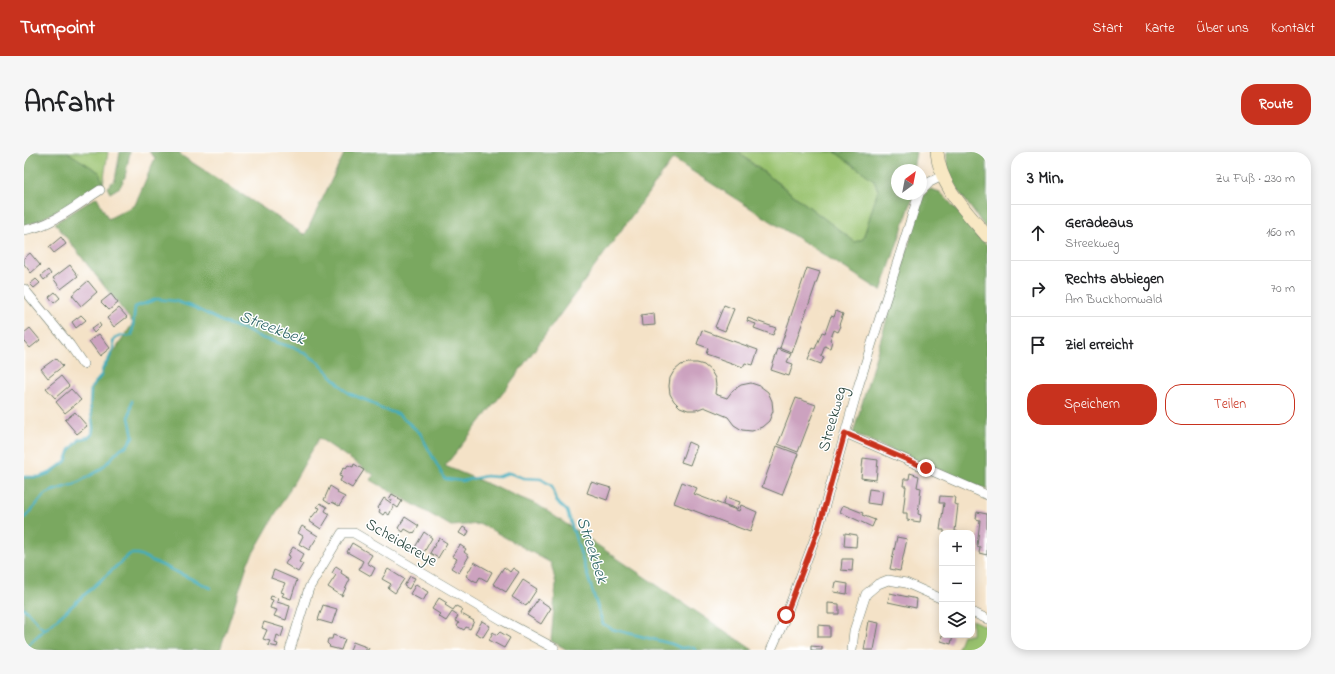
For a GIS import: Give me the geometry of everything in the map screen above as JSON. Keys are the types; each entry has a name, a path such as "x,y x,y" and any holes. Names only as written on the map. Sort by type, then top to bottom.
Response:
{"main road":[{"path":"937,152 942,176 954,196 987,236"}],"street":[{"name":"Streekweg","path":"927,185 930,182 942,176"},
{"path":"24,230 47,222 63,214 100,190"},
{"name":"Streekweg","path":"771,650 783,623 818,530 845,433 917,200"},
{"path":"24,289 70,344 83,364"},
{"path":"845,433 987,494"},
{"name":"Scheidereye","path":"290,650 309,588 342,533 354,533 502,620 554,648 553,650"},
{"path":"852,650 854,631 866,594 878,584 888,580 906,583 939,598"},
{"path":"975,613 987,619"}],"green space":[{"path":"24,152 67,152 99,172 103,184 51,214 24,225"},
{"path":"67,152 108,152 103,184 99,172"},
{"path":"120,152 130,152 125,177 120,187 110,193 107,187 115,180"},
{"path":"149,152 179,152 182,156 305,235 345,152 739,152 747,160 855,242 863,239 878,190 874,180 835,152 916,152 914,164 891,164 891,200 912,200 881,291 673,159 506,389 445,466 538,505 753,650 568,650 551,641 556,584 551,563 481,524 451,526 371,480 374,475 319,438 248,562 220,650 24,650 24,477 39,477 50,473 66,461 70,450 80,439 89,437 92,434 93,428 90,404 91,388 101,376 102,370 133,323 55,223 97,197 108,219 135,205 155,158"},
{"path":"739,152 835,152 874,180 878,191 863,239 855,242"},
{"path":"947,152 987,152 987,230 957,189 947,168"},
{"path":"931,189 940,192 987,245 987,490 853,434 922,200 927,200 927,191"},
{"path":"975,621 987,627 987,641 985,650 957,650 962,638 975,638"}],"building":[{"path":"61,237 66,244 54,253 49,247"},
{"path":"30,253 40,265 31,273 24,264 24,258"},
{"path":"70,265 78,276 61,289 53,278"},
{"path":"807,268 820,272 792,353 780,348"},
{"path":"48,270 51,274 44,280 41,276"},
{"path":"36,279 40,283 34,288 30,284"},
{"path":"88,281 97,292 81,306 72,295"},
{"path":"55,292 60,298 54,303 49,297"},
{"path":"111,294 118,303 109,310 101,302"},
{"path":"724,305 734,309 725,331 715,327"},
{"path":"119,308 127,317 114,327 107,318"},
{"path":"836,311 843,314 839,325 841,326 838,332 834,330 830,340 832,341 830,348 825,346 821,356 824,357 821,364 808,359 813,348 815,349 822,332 825,333 831,316 834,317"},
{"path":"654,313 655,325 642,326 641,315"},
{"path":"81,315 86,320 76,328 72,322"},
{"path":"748,318 776,328 773,335 754,328 756,324 747,321"},
{"path":"99,323 101,326 94,333 91,329"},
{"path":"30,328 40,340 30,348 24,341 24,333"},
{"path":"702,330 758,350 753,365 745,363 743,367 706,354 708,348 697,344"},
{"path":"99,334 110,348 100,356 89,341"},
{"path":"778,349 791,354 787,362 793,364 789,376 771,370"},
{"path":"56,358 63,366 48,378 41,369"},
{"path":"688,363 704,365 711,371 715,378 715,394 727,398 733,390 741,385 751,383 760,386 768,392 772,401 773,411 769,421 762,427 752,431 742,430 734,425 728,417 704,407 696,410 688,410 680,407 670,394 670,378 674,371 681,365"},
{"path":"61,376 69,386 55,398 46,388"},
{"path":"71,389 81,400 65,413 56,402"},
{"path":"796,398 816,405 798,452 778,444"},
{"path":"75,412 87,426 77,434 65,420"},
{"path":"688,442 697,446 690,465 681,462"},
{"path":"777,446 798,454 782,495 762,487"},
{"path":"863,458 878,460 876,480 861,478"},
{"path":"354,464 364,470 352,488 340,481 342,477 339,476 344,467 346,468 348,465 353,467"},
{"path":"910,473 919,476 917,487 921,488 918,514 921,515 920,522 907,520 907,513 903,513 906,486 903,486 904,479 909,479"},
{"path":"591,482 611,488 607,500 587,493"},
{"path":"682,482 697,488 694,494 739,511 741,505 757,512 750,532 674,503"},
{"path":"330,486 338,491 337,493 345,497 339,506 332,502 330,504 324,500"},
{"path":"869,489 883,491 881,505 867,503"},
{"path":"392,494 402,501 398,508 394,505 389,515 385,512 383,515 379,512 380,510 378,508 384,498 391,503 392,500 389,499"},
{"path":"940,496 955,497 954,504 958,505 955,530 940,530 944,503 939,503"},
{"path":"726,497 740,502 737,509 723,504"},
{"path":"320,503 327,507 325,511 330,514 321,529 309,521 316,512 317,513 320,508 317,507"},
{"path":"843,505 863,513 862,515 875,520 872,527 840,512"},
{"path":"977,512 987,514 987,555 979,553 980,547 977,546 980,520 976,519"},
{"path":"405,517 419,526 414,533 405,529 403,532 398,528"},
{"path":"302,526 318,536 309,550 299,544 303,536 298,533"},
{"path":"463,527 469,531 466,537 459,533"},
{"path":"424,532 432,538 423,554 414,549"},
{"path":"845,533 857,535 856,547 844,546"},
{"path":"897,537 907,539 900,571 890,569"},
{"path":"439,538 447,543 438,558 430,553"},
{"path":"352,543 372,555 367,563 375,568 371,576 359,569 363,561 347,552"},
{"path":"460,545 466,549 464,552 469,556 459,573 451,568 457,559 452,556"},
{"path":"293,547 304,554 299,562 303,564 298,572 285,564"},
{"path":"842,559 853,559 852,571 841,570"},
{"path":"474,562 492,572 487,581 480,577 477,582 466,576"},
{"path":"336,566 342,570 341,573 350,579 342,596 328,587 336,575 332,573"},
{"path":"504,567 510,572 513,568 519,572 506,592 493,584"},
{"path":"388,569 404,579 395,593 388,588 391,584 382,579"},
{"path":"274,570 297,580 291,599 282,596 284,593 281,592 285,583 271,578"},
{"path":"410,576 415,578 409,589 404,586"},
{"path":"523,580 537,589 526,606 512,597"},
{"path":"836,582 848,584 847,594 834,592"},
{"path":"416,584 428,592 423,601 410,594"},
{"path":"890,593 917,599 916,608 888,602"},
{"path":"271,596 278,598 277,602 290,606 286,620 274,616 277,610 270,608 273,600 270,599"},
{"path":"439,598 447,603 445,605 453,610 456,606 462,609 460,613 474,621 470,629 466,627 464,630 457,626 459,623 455,621 458,616 452,612 446,621 438,616 440,614 432,609"},
{"path":"538,599 551,608 541,624 527,615"},
{"path":"828,603 839,604 839,614 828,614"},
{"path":"323,605 337,609 332,624 318,620"},
{"path":"482,621 490,626 483,637 475,633"},
{"path":"869,621 879,623 874,650 864,650"},
{"path":"264,622 284,628 281,637 277,635 275,643 278,644 277,647 268,645 270,641 263,639 267,630 262,628"},
{"path":"818,625 830,626 830,637 818,637"},
{"path":"493,632 497,635 500,632 510,638 504,648 489,640"},
{"path":"333,635 345,639 341,650 329,647 330,646 327,643 328,639 332,639"},
{"path":"942,638 952,638 951,644 941,641"},
{"path":"353,642 369,648 368,650 350,650"},
{"path":"811,646 822,647 822,650 811,650"}],"waterway":[{"name":"Streekbek","path":"24,477 39,477 50,473 66,461 70,450 80,439 89,437 92,434 93,428 90,404 91,388 101,376 103,368 114,347 113,342 115,338 118,336 132,335 135,307 157,299 175,301 193,307 225,323 243,329 262,338 298,349 317,361 348,393 373,403 379,408 398,414 420,433 444,478 446,479 462,481 486,476 496,477 509,473 524,478 541,479 552,486 556,501 567,511 603,624 612,629 672,644 681,648 692,647 696,650"},
{"path":"24,518 44,495 75,484 100,470 121,448 127,446 133,436 129,417 132,401"},
{"path":"39,625 45,630 130,554 138,554 211,588"},
{"path":"24,608 37,622"},
{"path":"27,650 27,646 44,630"}],"route":[{"path":"786,615 824,513 845,433 926,468"}]}
